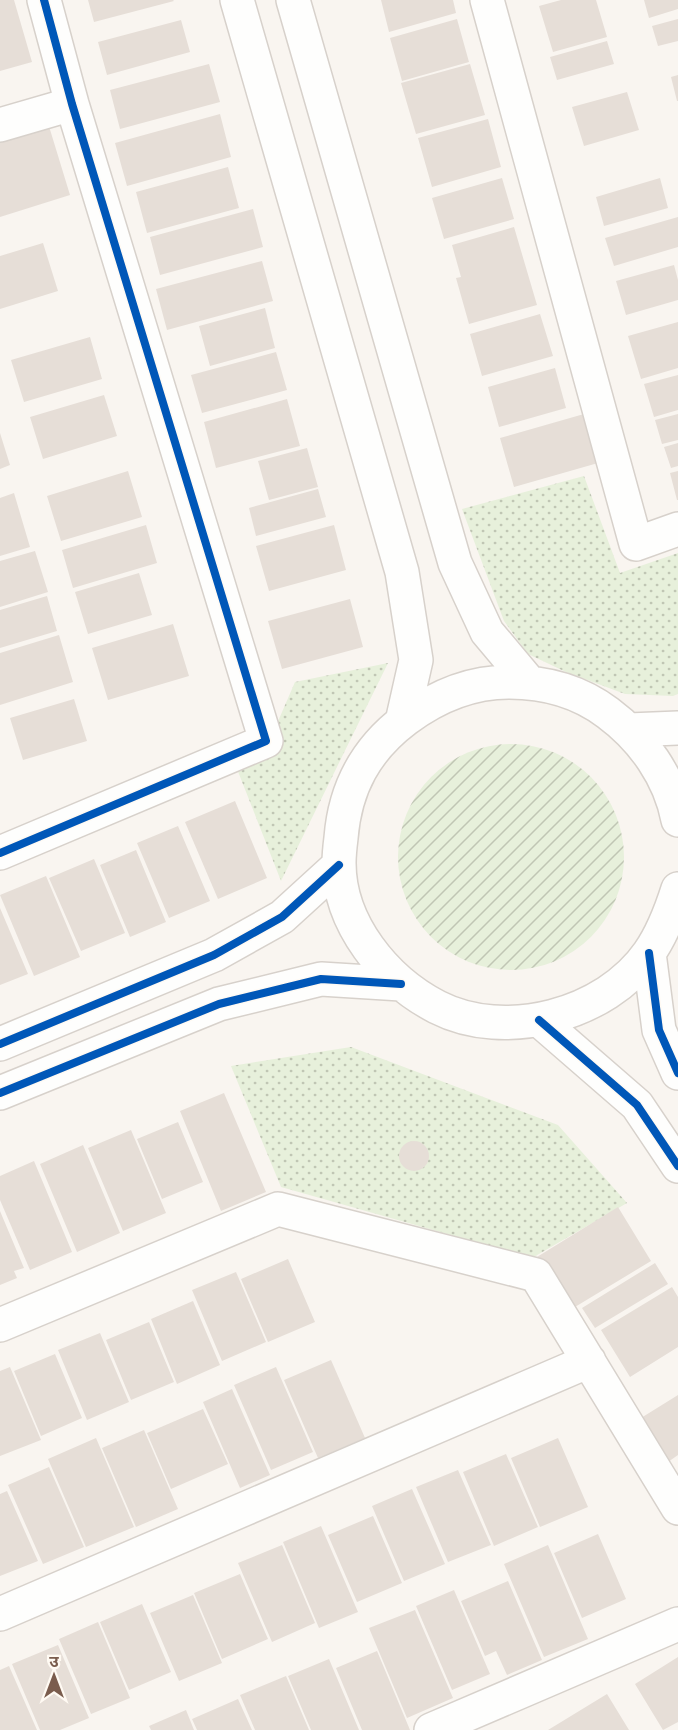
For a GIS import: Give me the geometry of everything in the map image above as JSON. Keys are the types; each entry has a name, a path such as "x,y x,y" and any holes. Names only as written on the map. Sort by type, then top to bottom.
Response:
{"street":[{"path":"0,853 267,741 72,104 44,0"},
{"path":"237,0 402,572 416,660 402,722"},
{"path":"293,0 455,563 487,632 529,682"},
{"path":"487,0 636,544 678,529"},
{"path":"0,126 72,104"},
{"path":"678,819 670,788 661,771 629,730 601,708 578,695 529,682 494,682 467,687 426,704 376,745 350,790 343,814 339,865 347,906 354,923 373,955 401,984 443,1010 468,1018 497,1023 539,1020 595,1001 634,971 649,953 667,922 678,889"},
{"path":"629,730 678,728"},
{"path":"0,1044 214,955 282,916 339,865"},
{"path":"649,953 659,1030 678,1073"},
{"path":"0,1093 219,1004 321,979 401,984"},
{"path":"539,1020 637,1105 678,1166"},
{"path":"0,1325 278,1209 536,1275 678,1508"},
{"path":"0,1614 589,1361"},
{"path":"431,1730 479,1721 678,1624"}],"green space":[{"path":"584,476 620,573 678,553 678,694 673,696 625,694 566,672 528,654 504,621 462,509"},
{"path":"388,663 281,881 237,769 266,749 295,682"},
{"path":"511,744 533,746 564,757 591,777 611,804 622,835 624,857 622,879 611,910 591,937 564,957 533,968 511,970 489,968 458,957 431,937 411,910 400,879 398,857 400,835 411,804 431,777 458,757 489,746"},
{"path":"351,1047 558,1125 627,1203 532,1258 281,1187 231,1066"}],"building":[{"path":"0,0 14,0 32,62 0,71"},
{"path":"88,0 173,0 174,1 94,22"},
{"path":"381,0 453,0 456,13 389,32"},
{"path":"561,0 596,0 607,37 553,52 539,6"},
{"path":"644,0 678,0 678,9 649,18"},
{"path":"457,19 469,62 402,81 390,38"},
{"path":"678,19 678,41 658,46 652,26"},
{"path":"181,20 190,52 107,75 98,42"},
{"path":"607,41 614,64 557,80 550,57"},
{"path":"209,64 220,102 120,129 110,90"},
{"path":"470,64 485,115 416,134 401,83"},
{"path":"678,75 678,101 677,101 671,77"},
{"path":"627,92 639,130 584,146 572,107"},
{"path":"220,114 231,157 127,186 115,143"},
{"path":"488,119 501,167 432,187 418,138"},
{"path":"48,123 70,195 0,217 0,137"},
{"path":"228,167 239,208 147,233 136,192"},
{"path":"502,178 514,219 444,239 432,198"},
{"path":"660,178 668,208 604,226 596,197"},
{"path":"253,209 263,247 160,275 150,237"},
{"path":"678,217 678,247 614,266 605,238"},
{"path":"514,227 537,305 469,324 456,278 461,277 452,245"},
{"path":"43,243 58,291 0,309 0,256"},
{"path":"262,261 273,301 167,330 156,289"},
{"path":"674,265 678,280 678,300 626,315 616,281"},
{"path":"265,308 275,348 210,366 199,326"},
{"path":"540,314 553,356 482,376 470,334"},
{"path":"678,322 678,368 641,379 628,336"},
{"path":"90,337 102,379 24,402 11,360"},
{"path":"276,352 287,390 202,413 191,375"},
{"path":"555,368 566,408 499,427 488,387"},
{"path":"678,375 678,410 654,417 644,384"},
{"path":"104,395 117,436 43,459 30,417"},
{"path":"287,399 300,446 216,468 204,422"},
{"path":"584,414 598,463 514,487 500,438"},
{"path":"678,414 678,440 662,444 655,420"},
{"path":"0,433 10,465 0,469"},
{"path":"678,443 678,466 671,468 664,447"},
{"path":"307,448 318,487 269,500 258,461"},
{"path":"128,471 142,517 61,541 47,496"},
{"path":"678,471 678,500 677,500 670,473"},
{"path":"318,489 326,517 256,536 249,508"},
{"path":"14,493 30,547 0,556 0,498"},
{"path":"146,525 157,563 73,588 62,550"},
{"path":"334,525 346,570 269,591 256,546"},
{"path":"35,551 48,592 0,607 0,561"},
{"path":"139,573 152,615 88,634 75,592"},
{"path":"47,596 57,631 0,648 0,610"},
{"path":"350,599 363,647 282,669 268,621"},
{"path":"173,624 189,676 108,700 92,648"},
{"path":"59,635 73,682 0,705 0,653"},
{"path":"74,699 87,741 23,760 10,718"},
{"path":"235,801 267,878 218,899 185,822"},
{"path":"178,826 210,901 169,918 137,843"},
{"path":"136,850 166,922 130,937 100,865"},
{"path":"94,859 125,933 81,951 49,878"},
{"path":"46,876 80,957 34,976 0,895"},
{"path":"0,908 28,974 0,985"},
{"path":"224,1093 266,1192 221,1211 180,1111"},
{"path":"178,1122 203,1182 162,1199 137,1139"},
{"path":"131,1130 166,1213 123,1231 88,1148"},
{"path":"414,1141 425,1145 429,1156 425,1167 414,1171 403,1167 399,1156 403,1145"},
{"path":"83,1145 120,1233 77,1252 40,1164"},
{"path":"34,1161 72,1252 30,1270 0,1200 0,1176"},
{"path":"618,1207 651,1261 570,1310 537,1257"},
{"path":"0,1211 24,1268 14,1271 17,1278 0,1285"},
{"path":"288,1259 315,1322 268,1342 241,1279"},
{"path":"655,1263 668,1284 595,1328 582,1308"},
{"path":"236,1272 266,1342 222,1361 192,1290"},
{"path":"672,1287 678,1297 678,1347 630,1377 601,1330"},
{"path":"193,1301 220,1365 177,1384 151,1319"},
{"path":"149,1322 174,1382 131,1400 106,1340"},
{"path":"100,1333 129,1402 87,1420 58,1350"},
{"path":"55,1354 82,1418 41,1436 14,1371"},
{"path":"331,1360 365,1438 318,1458 284,1380"},
{"path":"10,1367 41,1440 0,1456 0,1371"},
{"path":"276,1367 313,1452 271,1470 234,1385"},
{"path":"232,1389 270,1475 240,1488 203,1402"},
{"path":"678,1395 678,1455 668,1462 641,1418"},
{"path":"203,1409 228,1464 171,1489 147,1433"},
{"path":"144,1430 178,1509 136,1527 102,1448"},
{"path":"96,1438 134,1527 86,1547 48,1459"},
{"path":"558,1438 588,1507 540,1527 511,1458"},
{"path":"506,1454 538,1527 494,1546 463,1472"},
{"path":"49,1467 84,1547 43,1564 8,1485"},
{"path":"458,1470 491,1545 448,1562 416,1487"},
{"path":"412,1489 445,1564 404,1581 372,1506"},
{"path":"7,1491 38,1561 0,1576 0,1494"},
{"path":"373,1516 402,1583 357,1602 328,1535"},
{"path":"321,1526 358,1612 319,1628 283,1542"},
{"path":"598,1534 626,1599 582,1618 554,1553"},
{"path":"282,1545 315,1623 272,1642 238,1563"},
{"path":"548,1545 588,1639 544,1657 504,1564"},
{"path":"240,1574 268,1639 222,1659 194,1593"},
{"path":"508,1581 542,1660 507,1675 496,1651 485,1656 461,1601"},
{"path":"454,1590 490,1674 452,1690 416,1606"},
{"path":"193,1595 222,1663 179,1681 150,1613"},
{"path":"142,1604 171,1672 129,1690 100,1622"},
{"path":"415,1610 453,1698 407,1718 369,1628"},
{"path":"98,1622 130,1698 91,1714 59,1639"},
{"path":"58,1645 89,1718 60,1730 40,1730 12,1664"},
{"path":"377,1651 410,1730 362,1730 336,1668"},
{"path":"678,1657 678,1722 663,1730 635,1684"},
{"path":"329,1659 359,1730 311,1730 288,1676"},
{"path":"9,1666 37,1730 0,1730 0,1670"},
{"path":"286,1676 309,1730 255,1730 240,1695"},
{"path":"607,1694 629,1730 548,1730"},
{"path":"238,1699 252,1730 197,1730 192,1719"},
{"path":"186,1710 194,1730 151,1730 149,1726"}],"cycle path":[{"path":"0,853 266,741 72,104 44,0"},
{"path":"0,1044 214,955 282,917 339,865"},
{"path":"649,953 659,1030 678,1073"},
{"path":"0,1093 219,1004 321,979 401,984"},
{"path":"539,1020 637,1105 678,1166"}]}
